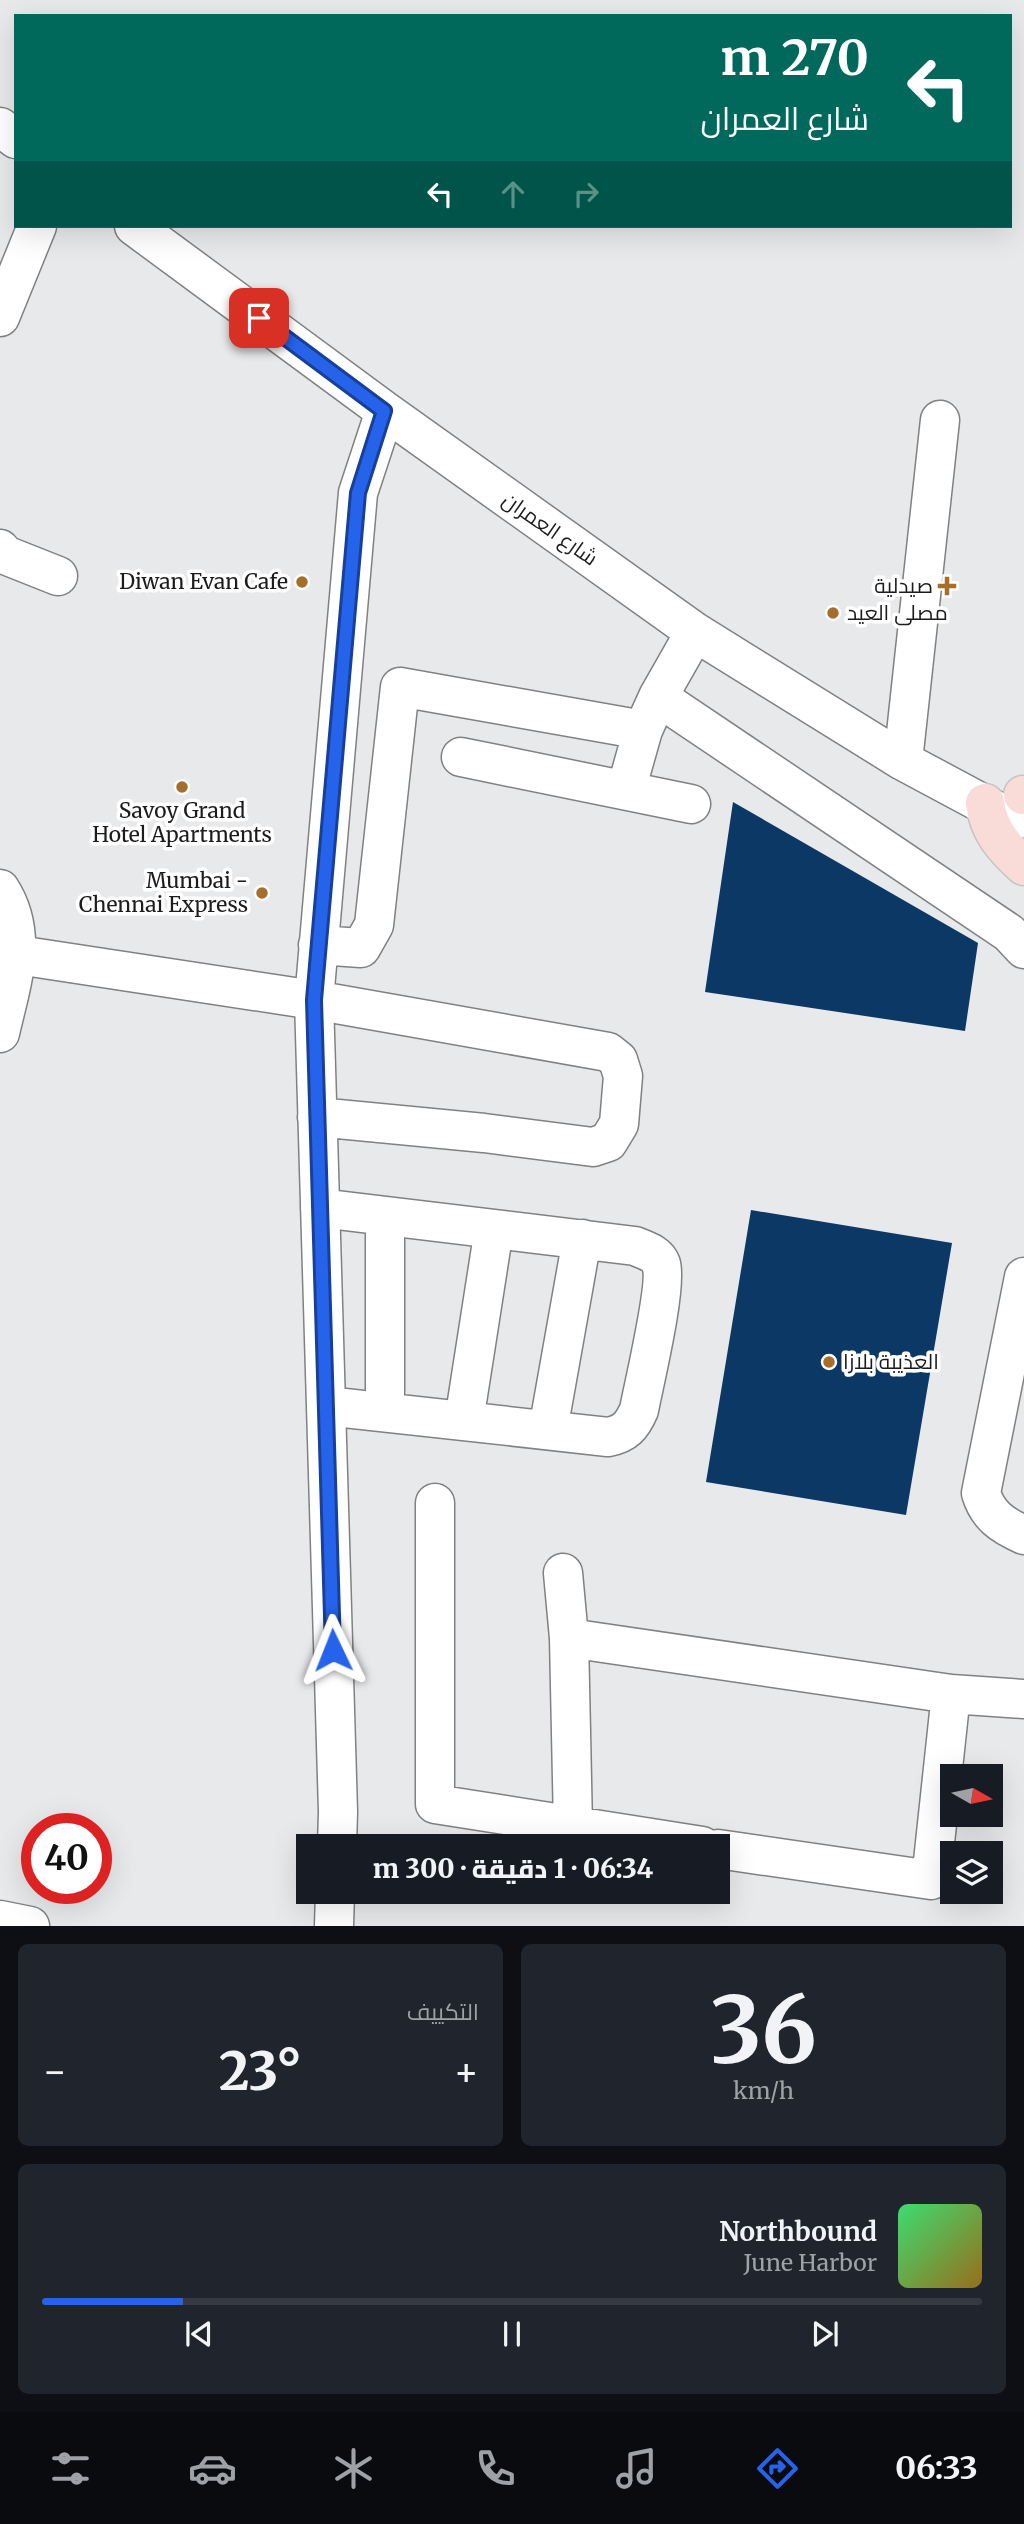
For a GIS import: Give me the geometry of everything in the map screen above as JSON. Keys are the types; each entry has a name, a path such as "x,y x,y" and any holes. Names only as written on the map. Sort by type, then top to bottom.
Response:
{"main road":[{"path":"985,803 991,829 1024,866"}],"street":[{"path":"0,317 36,228"},
{"name":"شارع العمران","path":"137,228 384,411 695,632 903,761 1002,814 1024,818"},
{"path":"337,1834 314,1000 358,493 384,411"},
{"path":"903,761 940,420"},
{"path":"0,549 5,555 58,576"},
{"path":"626,790 650,714 695,632"},
{"path":"318,945 361,948 374,925 400,687 650,714 1009,933 1024,949"},
{"path":"461,757 691,804"},
{"path":"985,803 1024,795"},
{"path":"0,889 11,905 18,955 0,1033"},
{"path":"18,955 314,1000 608,1052 618,1060 623,1076 619,1124 608,1142 593,1147 484,1133 317,1118"},
{"path":"320,1208 635,1246 653,1254 661,1264 661,1292 639,1410 632,1425 619,1435 608,1437 326,1406"},
{"path":"385,1216 386,1412"},
{"path":"464,1421 494,1229"},
{"path":"548,1430 582,1239"},
{"path":"1024,1277 981,1493 985,1506 994,1518 1024,1535"},
{"path":"435,1503 435,1804 621,1834"},
{"path":"563,1573 569,1638 573,1827"},
{"path":"569,1638 951,1694 1024,1699"},
{"path":"730,1851 931,1880 951,1694"},
{"path":"334,1926 335,1904"},
{"path":"0,1920 30,1926"}],"building":[{"path":"733,802 978,943 965,1031 705,992"},
{"name":"العذيبة بلازا","path":"751,1210 952,1243 906,1515 706,1482"}],"place":[{"name":"Diwan Evan Cafe","path":"302,582"},
{"name":"صيدلية","path":"947,586"},
{"name":"مصلى العيد","path":"833,613"},
{"name":"Savoy Grand Hotel Apartments","path":"182,787"},
{"name":"Mumbai - Chennai Express","path":"262,893"},
{"name":"العذيبة بلازا","path":"829,1362"}],"route":[{"path":"259,318 384,411 358,493 314,1000 333,1650"}]}
